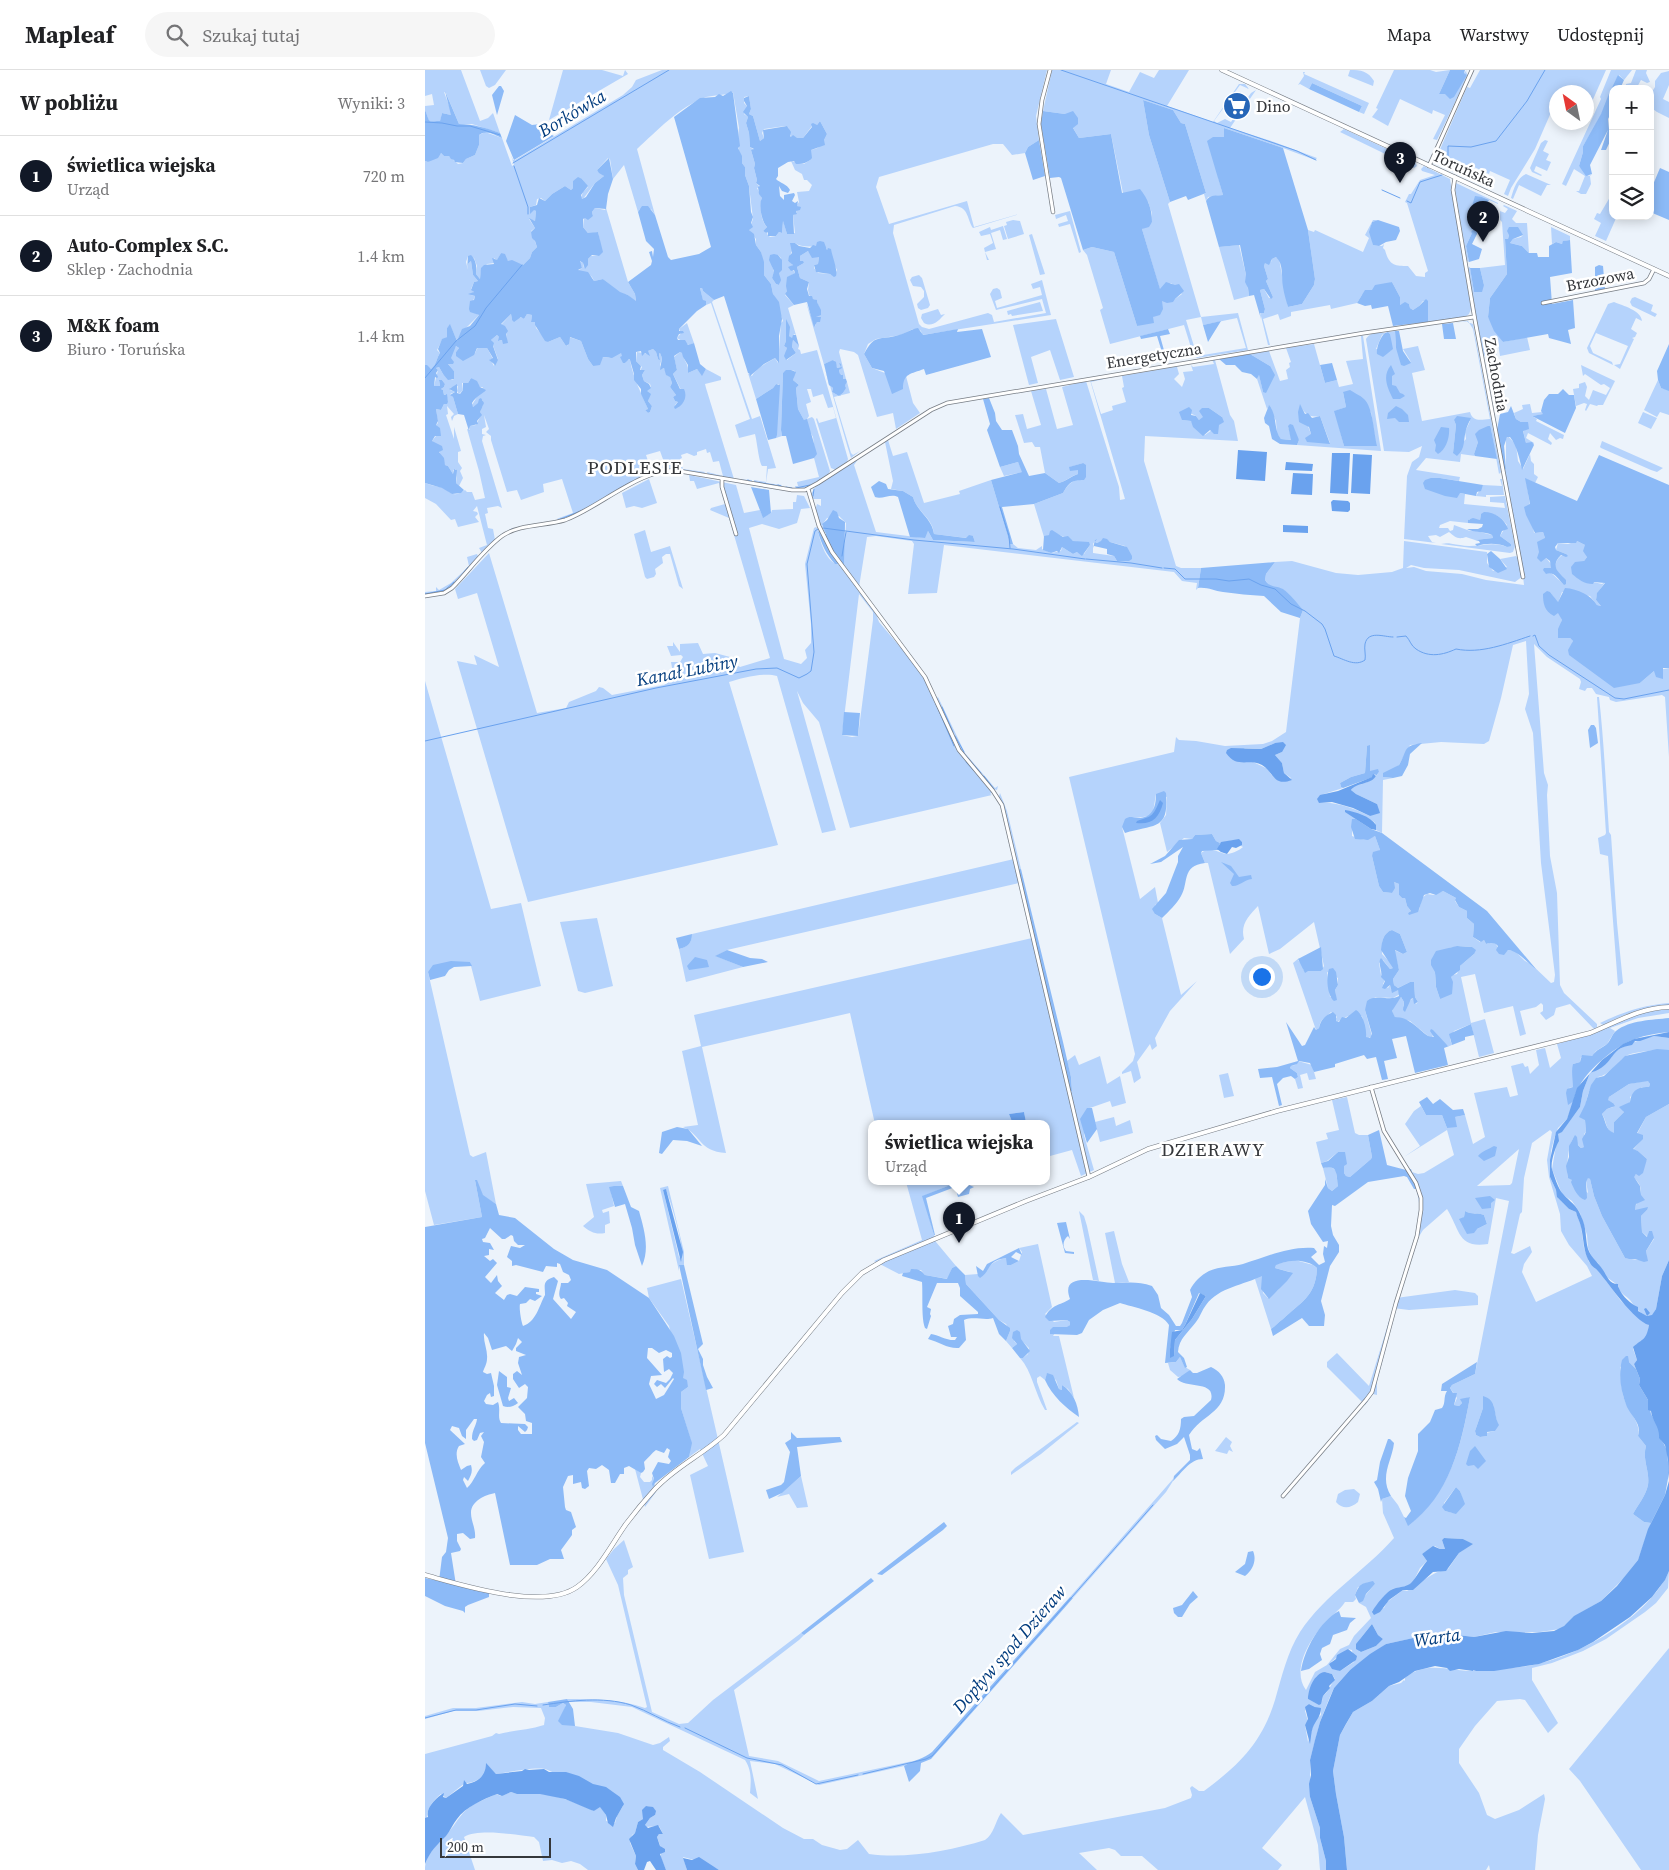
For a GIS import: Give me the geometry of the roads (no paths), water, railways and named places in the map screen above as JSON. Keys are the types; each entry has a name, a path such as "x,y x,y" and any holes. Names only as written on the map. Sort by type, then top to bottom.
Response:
{"street":[{"path":"1050,70 1039,124 1053,212"},
{"name":"Toruńska","path":"1222,70 1669,275"},
{"path":"1429,166 1472,70"},
{"name":"Zachodnia","path":"1455,177 1453,190 1474,317 1523,577"},
{"name":"Brzozowa","path":"1543,303 1644,283 1649,279 1654,269"},
{"name":"Energetyczna","path":"808,489 931,410 956,401 1363,333 1474,317"},
{"path":"425,596 444,593 452,588 499,538 507,533 557,522 578,515 655,473 671,470 796,491 808,489 819,526 832,552 925,677 959,750 994,792 1002,805 1089,1177"},
{"path":"722,478 722,487 736,534"},
{"path":"425,1576 519,1596 547,1597 558,1595 577,1587 601,1560 627,1522 657,1487 675,1470 713,1445 724,1435 842,1293 862,1273 884,1260 1089,1177 1148,1149 1181,1138 1277,1111 1555,1042 1598,1029 1628,1015 1645,1010 1669,1007"},
{"path":"1283,1496 1372,1392 1395,1303 1417,1236 1421,1216 1421,1198 1416,1183 1381,1125 1371,1087"}],"water":[{"path":"1238,450 1267,452 1265,481 1236,479"},
{"path":"1332,453 1350,453 1348,494 1330,493"},
{"path":"1353,454 1372,455 1370,494 1351,493"},
{"path":"1286,462 1313,464 1312,471 1285,470"},
{"path":"1293,473 1313,474 1312,495 1291,494"},
{"path":"1333,500 1348,501 1350,503 1350,510 1348,512 1332,511 1331,502"},
{"path":"1283,525 1308,526 1308,533 1283,532"},
{"path":"1283,742 1286,745 1282,752 1275,755 1282,763 1284,773 1292,780 1286,782 1281,782 1274,778 1262,765 1252,762 1234,761 1226,753 1231,748 1261,749"},
{"path":"1373,774 1376,776 1374,779 1351,790 1377,804 1380,813 1370,816 1353,808 1332,802 1319,803 1317,799 1320,795 1338,791 1372,777"},
{"path":"1160,800 1163,803 1159,813 1151,822 1136,823 1152,815"},
{"path":"1345,810 1358,813 1370,819 1376,825 1376,830 1371,829 1345,812"},
{"path":"1239,839 1242,845 1236,848 1232,847 1227,854 1217,849 1221,842"},
{"path":"1669,1032 1669,1038 1654,1036 1625,1046 1617,1051 1600,1069 1591,1073 1602,1060 1623,1044 1634,1039"},
{"path":"1590,1074 1583,1091 1580,1107 1562,1132 1558,1134 1559,1141 1555,1150 1552,1169 1561,1192 1579,1212 1591,1255 1610,1281 1618,1284 1620,1291 1625,1297 1638,1307 1638,1311 1647,1316 1652,1315 1656,1309 1662,1276 1669,1260 1669,1481 1665,1445 1659,1438 1651,1411 1648,1410 1648,1400 1639,1385 1640,1379 1634,1364 1637,1360 1633,1347 1645,1337 1649,1325 1629,1310 1591,1264 1586,1254 1576,1212 1569,1209 1557,1197 1550,1177 1550,1160 1556,1132 1567,1119 1577,1088"},
{"path":"1024,1112 1026,1120 1011,1120 1009,1114"},
{"path":"666,1189 683,1252 681,1262 663,1190"},
{"path":"1200,1293 1206,1296 1192,1319 1175,1340 1174,1356 1170,1358 1172,1332 1182,1330"},
{"path":"1646,1308 1650,1313 1647,1316 1644,1309"},
{"name":"Warta","path":"1669,1481 1669,1571 1665,1580 1652,1597 1630,1617 1578,1650 1539,1664 1494,1671 1459,1669 1450,1671 1447,1668 1435,1666 1415,1671 1399,1682 1389,1686 1372,1701 1353,1712 1340,1735 1333,1771 1344,1837 1347,1870 1326,1870 1320,1828 1310,1797 1310,1760 1320,1722 1334,1688 1350,1670 1386,1644 1427,1635 1449,1634 1474,1637 1506,1631 1532,1633 1554,1631 1564,1626 1574,1616 1601,1601 1617,1586 1638,1560 1648,1529 1665,1495"},
{"path":"1444,1538 1463,1539 1473,1544 1459,1553 1446,1571 1433,1572 1413,1590 1403,1590 1389,1600 1380,1612 1374,1615 1372,1612 1381,1599 1393,1589 1413,1581 1427,1561 1422,1554 1433,1546 1445,1549 1442,1540"},
{"path":"1372,1624 1378,1635 1383,1639 1376,1646 1361,1652 1356,1649 1356,1644"},
{"path":"1348,1649 1357,1656 1356,1660 1340,1671 1332,1669 1329,1664 1336,1659 1337,1655"},
{"path":"1325,1672 1332,1674 1335,1680 1329,1686 1330,1688 1323,1696 1319,1705 1308,1699 1308,1695 1315,1679 1318,1675"},
{"path":"1309,1704 1321,1708 1312,1729 1310,1744 1305,1725 1308,1719 1305,1707"},
{"path":"486,1763 496,1774 525,1769 566,1772 579,1776 593,1784 606,1787 620,1797 624,1804 613,1827 608,1823 606,1815 600,1807 594,1811 565,1799 540,1794 517,1794 511,1792 502,1796 497,1794 475,1804 460,1815 446,1836 431,1852 425,1864 425,1818 428,1817 428,1810 435,1800 444,1793 443,1797 446,1798 463,1786 464,1780 467,1784 478,1780 485,1771"},
{"path":"646,1806 653,1807 656,1811 655,1815 645,1825 648,1828 658,1825 663,1834 659,1834 657,1837 660,1846 665,1849 665,1852 660,1854 666,1870 656,1870 650,1861 647,1862 644,1870 638,1870 635,1864 636,1856 629,1839 635,1833 638,1822 643,1819 642,1810"},
{"path":"699,1857 719,1870 687,1870 683,1858 692,1860"}],"waterway":[{"name":"Borkówka","path":"513,163 669,70"},
{"path":"1061,70 1297,151 1316,160"},
{"path":"1448,161 1448,146 1471,147 1496,141 1527,101 1545,70"},
{"name":"Borkówka","path":"425,122 470,126 500,135"},
{"path":"514,166 528,207 528,214"},
{"path":"1407,201 1411,203 1420,182 1442,175"},
{"path":"1382,190 1400,198"},
{"path":"425,378 456,341 475,326 486,308 522,265"},
{"path":"755,482 774,485"},
{"path":"620,488 626,485"},
{"path":"796,488 810,485"},
{"path":"786,487 792,488"},
{"path":"813,496 814,489"},
{"path":"609,495 617,490"},
{"path":"1000,507 1009,536 1010,548"},
{"path":"558,520 583,510"},
{"name":"Kanał Lubiny","path":"823,528 1085,559"},
{"path":"498,537 512,529"},
{"name":"Kanał Lubiny","path":"425,741 656,688 756,669 777,668 799,678 807,674 811,671 814,652 807,564 815,531 818,529"},
{"path":"842,556 846,532"},
{"name":"Kanał Lubiny","path":"1086,559 1162,568"},
{"path":"464,572 468,567"},
{"name":"Kanał Lubiny","path":"1164,568 1175,569 1185,579 1229,581 1249,579 1275,589 1291,604 1305,611 1322,624 1334,656 1349,662 1357,663 1365,660 1365,644 1369,637 1377,635 1393,637"},
{"path":"457,580 462,575"},
{"path":"425,594 445,590 454,582"},
{"name":"Kanał Lubiny","path":"1533,636 1535,635 1539,646 1549,655 1615,698 1624,699 1669,690"},
{"name":"Kanał Lubiny","path":"1397,637 1406,636 1416,649 1426,654 1436,655 1456,649 1484,649 1530,636"},
{"path":"936,704 954,746"},
{"path":"942,707 953,732"},
{"path":"955,736 964,752"},
{"path":"966,756 981,773"},
{"path":"966,762 978,775"},
{"path":"984,776 994,789"},
{"name":"Dopływ spod Dzieraw","path":"863,1774 932,1756 1153,1505"},
{"name":"Dopływ spod Dzieraw","path":"543,1705 587,1700 620,1702 637,1707 680,1727"},
{"name":"Dopływ spod Dzieraw","path":"425,1718 456,1710 476,1710 515,1704 537,1706"},
{"name":"Dopływ spod Dzieraw","path":"685,1728 747,1758 782,1765 816,1784 858,1775"}],"place":[{"name":"Dino","path":"1237,106"},
{"name":"M&K foam","path":"1400,183"},
{"name":"Auto-Complex S.C.","path":"1483,242"},
{"name":"świetlica wiejska","path":"959,1243"}],"district":[{"name":"PODLESIE","path":"635,467"},
{"name":"DZIERAWY","path":"1213,1149"}]}
